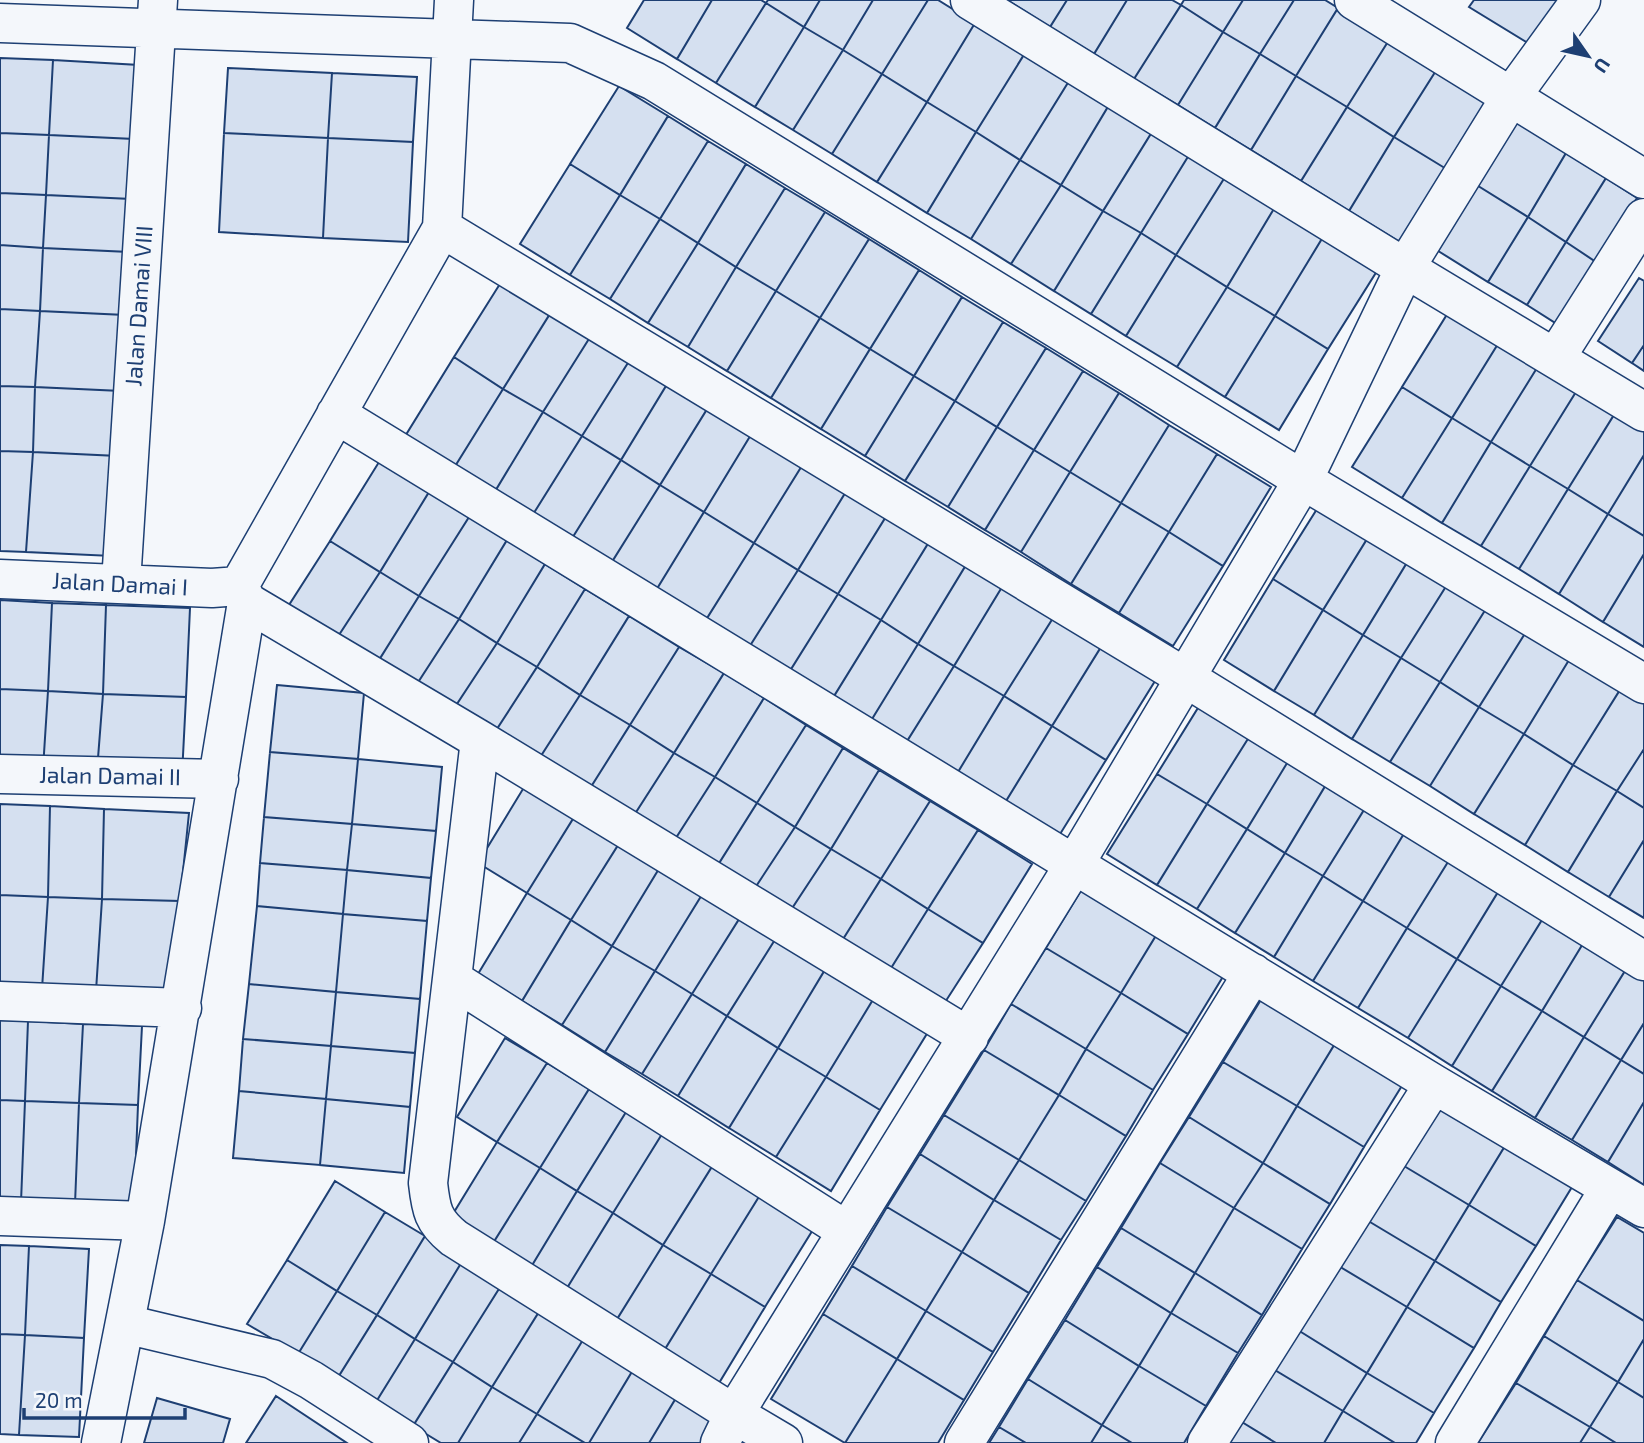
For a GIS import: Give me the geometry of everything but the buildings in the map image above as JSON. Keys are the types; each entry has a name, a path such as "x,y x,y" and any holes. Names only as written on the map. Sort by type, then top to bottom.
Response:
{"street":[{"path":"101,1443 145,1221 181,1008 219,779 243,594 336,414 442,228 454,0"},
{"path":"970,0 1644,412"},
{"path":"1354,0 1644,179"},
{"path":"727,1429 1074,865 1303,480 1405,268 1510,98 1581,0"},
{"path":"0,23 157,15 452,38 570,43 654,81 1303,480 1644,684"},
{"name":"Jalan Damai VIII","path":"121,583 157,15"},
{"path":"1556,357 1644,218"},
{"path":"442,228 1186,678 1644,961"},
{"path":"336,414 1434,1084 1644,1208"},
{"name":"Jalan Damai I","path":"0,579 212,588 243,594"},
{"path":"243,594 969,1037"},
{"path":"480,740 428,1183 431,1208 440,1226 454,1238 727,1429 783,1443"},
{"name":"Jalan Damai II","path":"0,774 219,779"},
{"path":"964,1443 1254,973"},
{"path":"452,979 847,1231"},
{"path":"0,1001 181,1008"},
{"path":"1207,1443 1434,1084"},
{"path":"1455,1443 1610,1188"},
{"path":"0,1216 145,1221"},
{"path":"125,1324 272,1359 311,1380 409,1443"}]}
